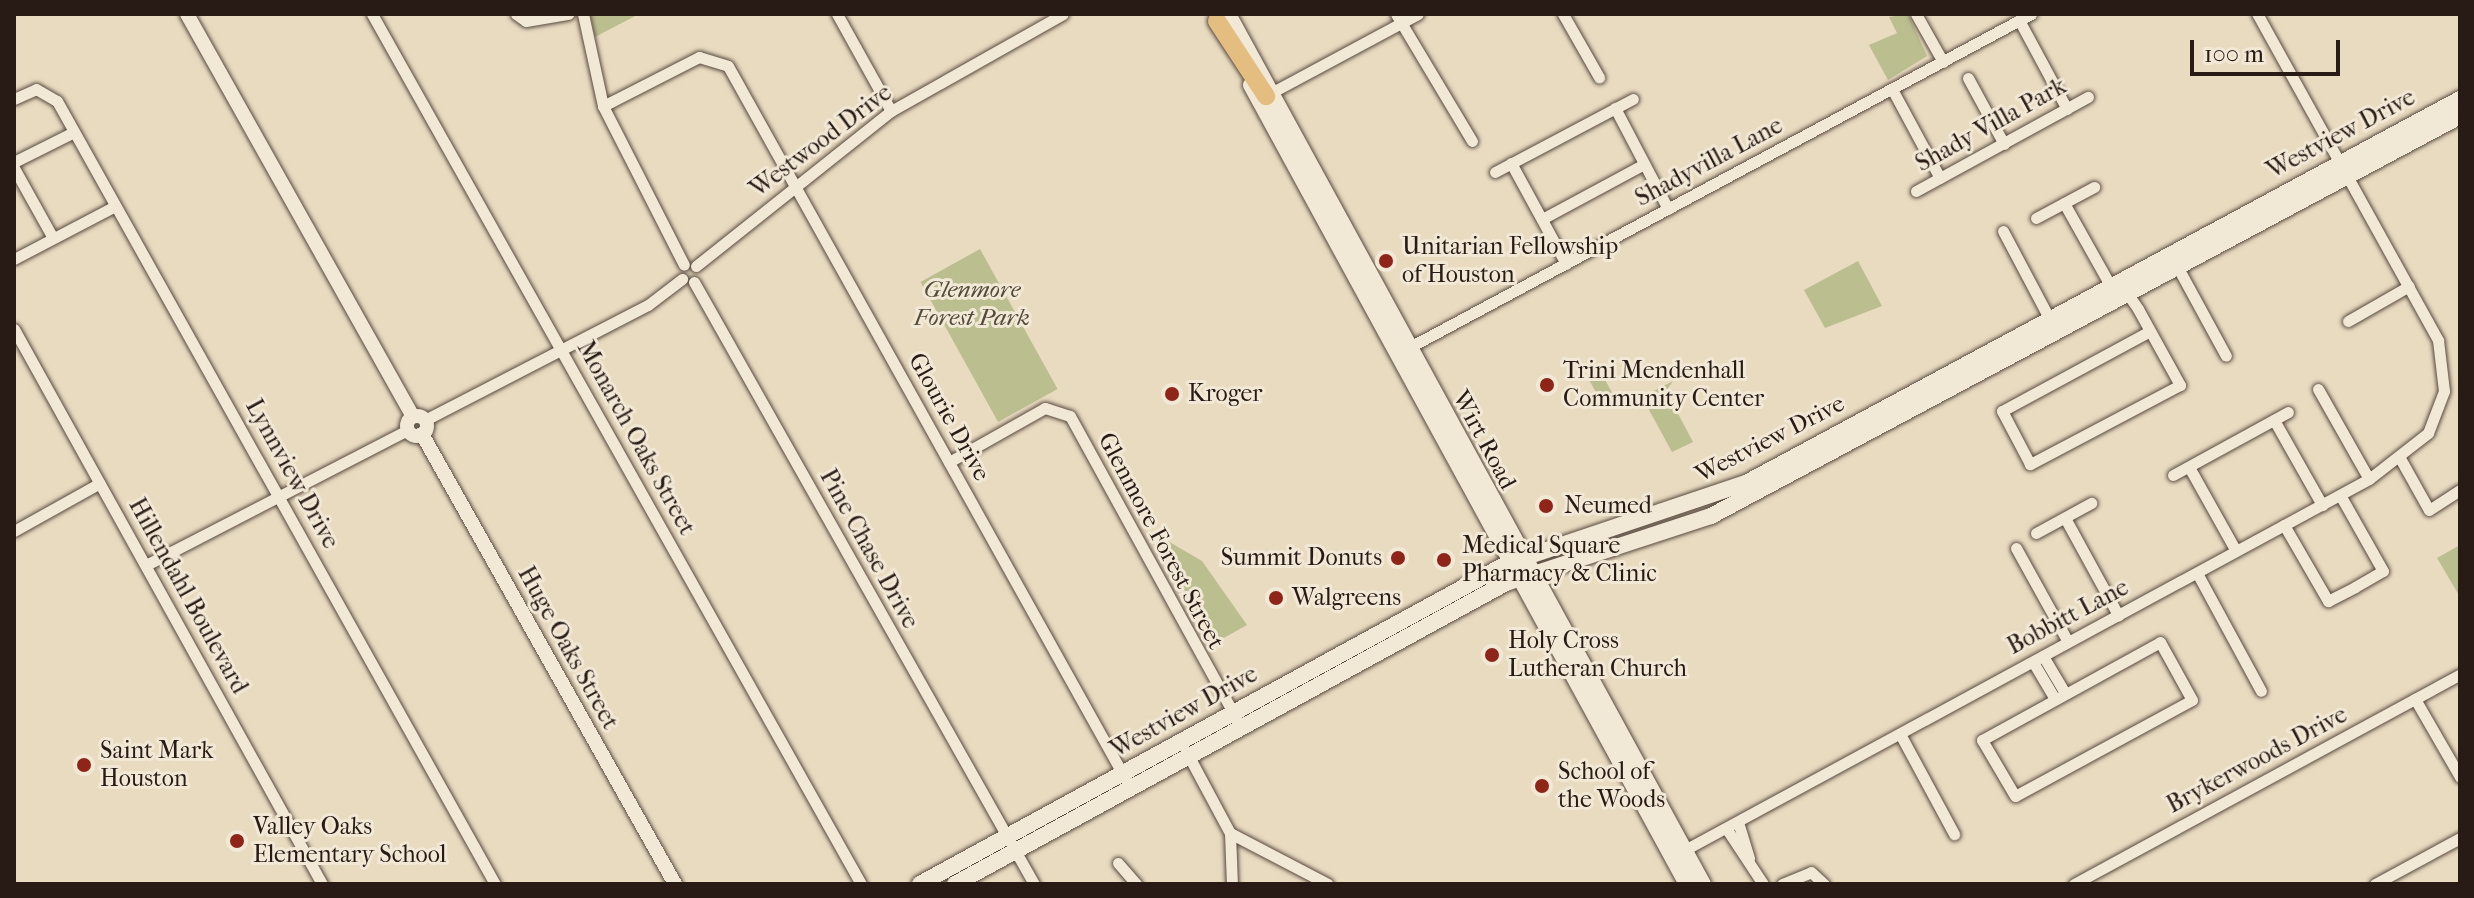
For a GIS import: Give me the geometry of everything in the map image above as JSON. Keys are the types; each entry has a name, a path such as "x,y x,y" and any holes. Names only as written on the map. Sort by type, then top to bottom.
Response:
{"main road":[{"path":"1223,17 1265,96"},
{"name":"Wirt Road","path":"1265,96 1408,348 1518,568"},
{"name":"Wirt Road","path":"1265,96 1518,568 1678,854 1703,884"},
{"name":"Westview Drive","path":"2031,337 2049,318 2110,285 2193,249 2341,169 2460,99"},
{"name":"Westview Drive","path":"2341,169 2460,116"},
{"name":"Westview Drive","path":"920,884 1010,844 1518,568 1707,508 2031,337 2127,293 2177,266 2193,249"},
{"name":"Westview Drive","path":"955,884 1010,844"},
{"name":"Wirt Road","path":"1678,854 1687,884"}],"street":[{"name":"Huge Oaks Street","path":"187,14 675,884"},
{"name":"Monarch Oaks Street","path":"372,14 861,884"},
{"path":"516,14 526,21 568,14"},
{"path":"583,14 603,106 690,265 688,280"},
{"path":"837,14 891,111"},
{"name":"Westwood Drive","path":"690,265 891,111 1063,14"},
{"path":"1265,96 1399,18 1418,14"},
{"path":"1563,14 1599,77"},
{"path":"1916,14 1943,62"},
{"name":"Shadyvilla Lane","path":"1408,348 2031,14"},
{"path":"2257,14 2409,286 2348,321"},
{"path":"1399,18 1472,141"},
{"path":"2019,20 2067,109"},
{"name":"Glourie Drive","path":"603,106 699,57 720,59 795,187 1126,780"},
{"path":"1968,78 2004,144"},
{"path":"1892,89 1940,178"},
{"name":"Lynnview Drive","path":"14,99 45,90 74,132 495,884"},
{"name":"Shady Villa Park","path":"1916,191 2088,97"},
{"path":"1495,172 1633,99"},
{"path":"1615,108 1668,209"},
{"path":"53,238 14,165 74,132"},
{"path":"1511,163 1566,264"},
{"path":"1542,219 1644,164"},
{"path":"2036,218 2094,187"},
{"path":"2064,203 2110,285"},
{"path":"14,259 115,206"},
{"path":"2003,231 2049,318"},
{"path":"688,280 690,265"},
{"path":"2177,266 2226,356"},
{"path":"146,565 563,351 688,280"},
{"name":"Pine Chase Drive","path":"688,280 1034,884"},
{"name":"Bobbitt Lane","path":"1678,854 2401,460 2434,424 2446,380 2438,340 2409,286"},
{"path":"2127,293 2150,331 2180,385 2030,464 2002,411 2150,331"},
{"name":"Hillendahl Boulevard","path":"14,329 322,884"},
{"path":"2318,389 2369,479"},
{"name":"Glenmore Forest Street","path":"949,462 1045,408 1070,416 1236,720"},
{"path":"2173,475 2288,412"},
{"path":"2274,420 2322,505"},
{"path":"2401,460 2429,510 2460,490"},
{"path":"2189,467 2236,551"},
{"path":"14,531 100,483"},
{"path":"2284,525 2328,601 2355,587 2383,571 2340,495"},
{"path":"2036,533 2091,503"},
{"path":"2065,518 2118,615"},
{"path":"2016,548 2068,642"},
{"path":"2197,573 2261,691"},
{"path":"2160,642 2192,700 2015,796 1982,740 2060,696 2160,642"},
{"path":"2038,659 2060,696"},
{"name":"Brykerwoods Drive","path":"2074,884 2460,674"},
{"path":"2415,699 2460,777"},
{"path":"1900,734 1954,834"},
{"path":"1184,748 1230,833 1232,884"},
{"path":"1738,822 1749,858"},
{"path":"1726,828 1749,858 1763,884"},
{"path":"1230,833 1328,884"},
{"path":"2375,884 2460,838"},
{"path":"1118,863 1136,884"},
{"path":"1782,884 1811,872 1824,884"}],"green space":[{"path":"590,14 639,14 595,37"},
{"path":"1908,14 1927,56 1888,80 1869,45 1897,33 1889,17"},
{"name":"Glenmore Forest Park","path":"980,249 1058,389 998,422 921,282"},
{"path":"1858,261 1882,306 1825,328 1804,290"},
{"path":"1599,369 1614,396 1604,407 1587,376"},
{"path":"1673,381 1666,391 1693,442 1672,452 1642,397"},
{"path":"1154,533 1202,561 1247,625 1213,644"},
{"path":"2460,545 2460,597 2437,558"}],"place":[{"name":"Unitarian Fellowship of Houston","path":"1386,261"},
{"name":"Trini Mendenhall Community Center","path":"1547,385"},
{"name":"Kroger","path":"1172,394"},
{"name":"Neumed","path":"1546,506"},
{"name":"Summit Donuts","path":"1398,558"},
{"name":"Medical Square Pharmacy & Clinic","path":"1444,560"},
{"name":"Walgreens","path":"1276,598"},
{"name":"Holy Cross Lutheran Church","path":"1492,655"},
{"name":"Saint Mark Houston","path":"84,765"},
{"name":"School of the Woods","path":"1542,786"},
{"name":"Valley Oaks Elementary School","path":"237,841"}]}
